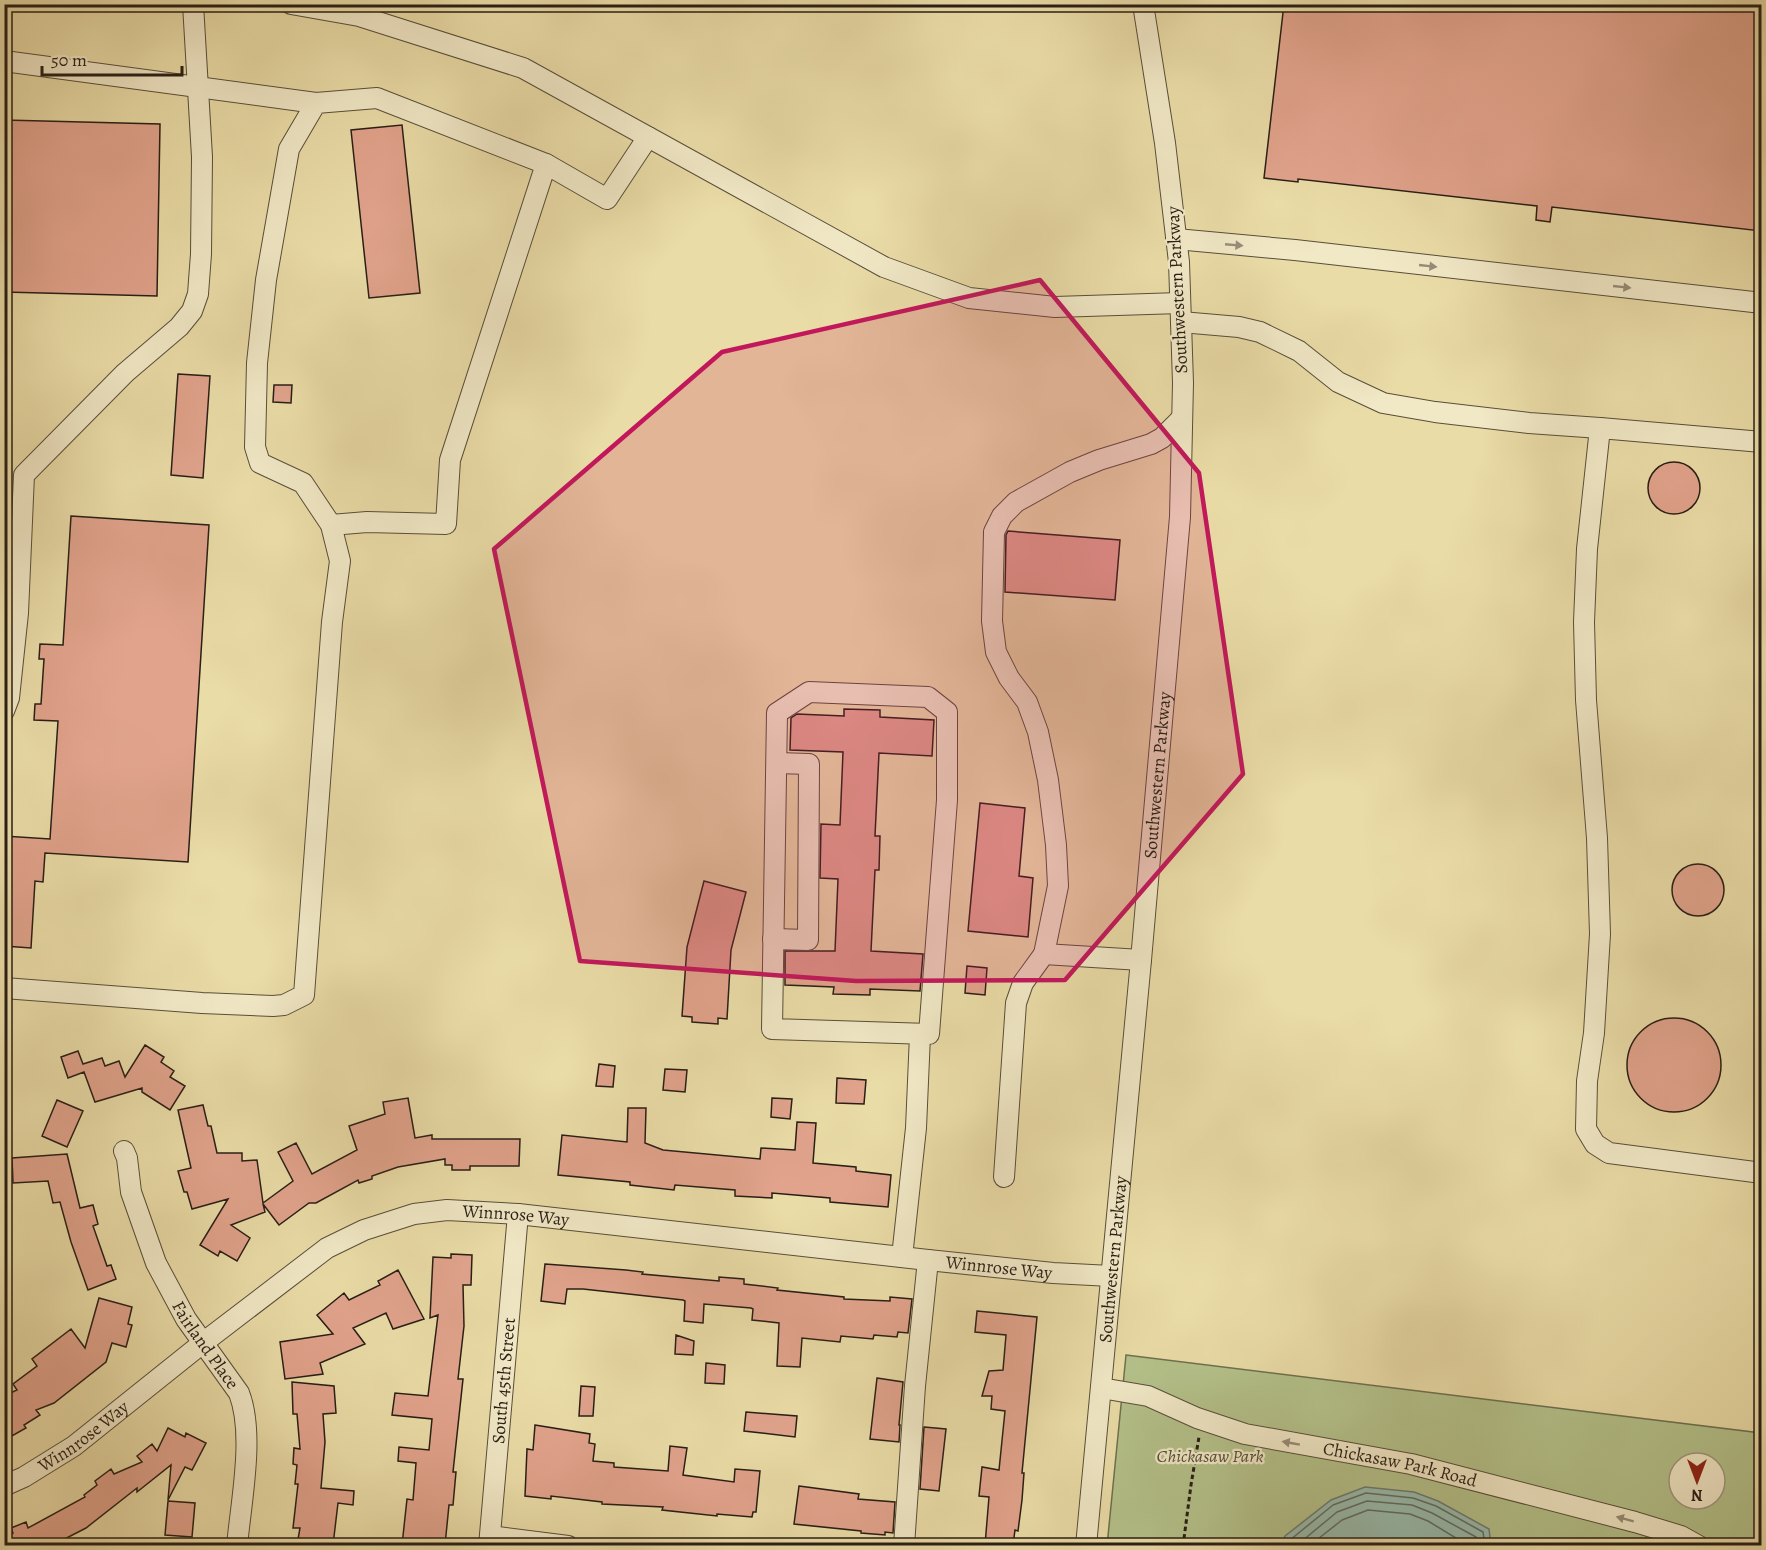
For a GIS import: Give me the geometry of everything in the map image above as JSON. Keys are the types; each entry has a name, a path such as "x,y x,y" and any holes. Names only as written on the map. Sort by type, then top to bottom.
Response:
{"street":[{"path":"4,711 9,698 18,613 24,475 125,373 178,327 192,311 198,294 201,254 202,157 196,87 193,4"},
{"path":"291,4 359,16 523,68 884,267 969,298 1055,307 1180,312 1260,332 1299,351 1338,382 1383,403 1447,414 1529,423 1761,442"},
{"name":"Southwestern Parkway","path":"1086,1545 1179,528 1182,418 1176,239 1165,143 1143,4"},
{"path":"4,61 316,103 377,98 546,164 607,199 648,137"},
{"path":"4,988 273,1006 285,1005 304,995 332,622 340,561 330,525 303,483 260,463 255,447 257,363 266,280 289,149 316,103"},
{"path":"330,525 367,522 446,524 450,460 546,164"},
{"path":"1176,239 1295,250 1761,303"},
{"path":"1004,1177 1016,1003 1023,982 1044,954 1058,886 1056,845 1048,780 1038,732 1027,702 1009,678 996,652 992,621 994,532 1002,516 1016,502 1070,472 1099,460 1151,444 1162,438 1182,418"},
{"path":"1600,428 1587,549 1584,614 1586,699 1597,838 1600,934 1594,1033 1587,1081 1586,1129 1595,1144 1609,1154 1761,1173"},
{"path":"809,692 928,697 947,712 947,800 929,1034 772,1029 777,763 777,713 809,692"},
{"path":"774,939 808,940 809,764 777,763"},
{"path":"1044,954 1141,960"},
{"path":"902,1257 916,1128 920,1035"},
{"name":"Fairland Place","path":"124,1151 127,1158 130,1192 156,1263 186,1319 239,1393 244,1405 247,1425 237,1545"},
{"name":"Winnrose Way","path":"4,1486 24,1478 74,1446 327,1248 364,1230 414,1214 447,1210 518,1214 928,1260 1053,1273 1111,1276"},
{"name":"South 45th Street","path":"489,1541 518,1214"},
{"path":"904,1545 915,1386 928,1260"},
{"name":"Chickasaw Park Road","path":"1101,1388 1148,1396 1205,1421 1245,1434 1401,1462 1635,1522 1681,1536 1699,1545"},
{"path":"489,1541 568,1545"}],"path":[{"path":"1184,1545 1191,1485 1205,1421"}],"highlighted area":[{"path":"1040,280 1199,473 1243,774 1065,980 856,981 580,961 494,549 722,352"}],"green space":[{"name":"Chickasaw Park","path":"1126,1355 1761,1433 1761,1545 1107,1546"}],"water":[{"path":"1365,1487 1414,1492 1438,1501 1489,1529 1491,1545 1281,1545 1285,1536 1331,1500"}],"building":[{"path":"1284,4 1761,4 1761,231 1552,207 1550,222 1536,220 1537,206 1298,179 1298,182 1264,178"},
{"path":"4,120 160,124 157,296 4,292"},
{"path":"402,125 420,293 369,298 351,130"},
{"path":"178,374 210,376 203,478 171,475"},
{"path":"274,385 292,385 291,403 273,402"},
{"path":"1674,462 1684,464 1692,470 1698,478 1700,488 1698,498 1692,506 1684,512 1674,514 1664,512 1656,506 1650,498 1648,488 1650,478 1656,470 1664,464"},
{"path":"71,516 209,525 188,862 45,853 43,882 35,881 31,948 4,946 4,836 50,839 58,721 34,720 35,704 41,704 44,659 39,659 40,644 63,645"},
{"path":"1008,531 1120,540 1115,600 1005,592 1006,535"},
{"path":"844,709 880,710 880,717 934,720 932,756 879,753 875,836 880,836 879,870 875,870 871,951 923,954 920,991 870,989 870,995 833,994 834,987 785,985 785,951 835,951 838,879 820,878 821,824 840,825 843,752 790,750 791,718 797,714 844,716"},
{"path":"980,803 1025,808 1019,876 1033,878 1028,937 968,931"},
{"path":"1693,864 1703,864 1712,868 1720,876 1724,890 1720,904 1712,912 1703,916 1693,916 1684,912 1676,904 1672,895 1672,885 1676,876 1684,868"},
{"path":"704,881 746,892 731,950 727,1019 718,1018 718,1024 692,1022 692,1017 682,1016 687,947"},
{"path":"967,966 987,968 985,995 965,993"},
{"path":"1674,1018 1692,1022 1707,1032 1717,1047 1721,1065 1717,1083 1707,1098 1692,1108 1674,1112 1656,1108 1641,1098 1631,1083 1627,1065 1631,1047 1641,1032 1656,1022"},
{"path":"145,1045 164,1057 161,1062 174,1071 170,1077 185,1086 170,1110 142,1092 142,1088 95,1102 84,1072 68,1078 61,1057 78,1051 83,1064 102,1058 105,1066 119,1061 125,1077"},
{"path":"599,1064 615,1066 613,1087 596,1086"},
{"path":"665,1069 687,1070 685,1092 663,1090"},
{"path":"837,1078 866,1080 864,1104 836,1103"},
{"path":"408,1098 415,1138 432,1135 432,1139 520,1139 519,1166 470,1166 470,1170 452,1170 452,1165 445,1165 445,1159 398,1167 372,1176 372,1179 359,1183 358,1180 316,1203 309,1203 279,1225 263,1204 265,1212 231,1225 250,1238 237,1261 220,1251 218,1256 200,1245 228,1199 192,1209 178,1171 191,1168 178,1110 203,1105 217,1153 242,1153 242,1161 257,1160 263,1203 293,1181 278,1152 296,1143 312,1174 357,1150 349,1126 385,1114 383,1102"},
{"path":"772,1098 792,1099 790,1119 771,1117"},
{"path":"57,1100 83,1111 67,1147 42,1136"},
{"path":"628,1108 646,1108 645,1143 663,1150 760,1159 761,1148 795,1150 797,1122 816,1123 813,1163 856,1167 856,1171 891,1175 888,1207 830,1202 830,1198 772,1193 772,1198 735,1196 735,1190 675,1185 674,1190 630,1185 630,1182 558,1175 562,1135 627,1142"},
{"path":"67,1154 80,1208 93,1205 98,1224 93,1226 107,1266 111,1265 116,1279 88,1290 60,1202 53,1203 48,1181 13,1183 12,1158"},
{"path":"451,1254 472,1255 471,1285 463,1285 464,1326 458,1379 463,1379 453,1472 456,1472 453,1505 449,1505 445,1545 402,1545 407,1499 413,1500 416,1463 398,1461 399,1447 429,1450 432,1419 392,1415 395,1393 428,1396 438,1315 430,1318 433,1257 451,1258"},
{"path":"545,1264 626,1270 643,1272 642,1274 719,1281 719,1277 744,1279 744,1284 844,1297 844,1299 890,1301 890,1297 912,1299 908,1333 898,1332 897,1337 874,1335 873,1339 841,1336 840,1342 802,1338 800,1367 777,1366 779,1323 752,1320 753,1309 751,1308 704,1304 703,1323 684,1321 685,1301 683,1300 567,1289 565,1304 541,1301"},
{"path":"398,1270 424,1319 393,1329 386,1313 353,1328 365,1344 320,1363 323,1374 285,1379 280,1342 333,1334 317,1315 344,1293 349,1300 380,1285 378,1281"},
{"path":"99,1298 132,1307 128,1324 132,1325 126,1347 112,1343 106,1362 54,1403 36,1410 40,1415 24,1425 26,1428 10,1437 4,1429 4,1396 17,1390 13,1384 37,1366 32,1359 71,1329 85,1348"},
{"path":"977,1311 1037,1317 1022,1473 1024,1473 1022,1500 1018,1531 1015,1530 1013,1545 985,1545 989,1497 979,1496 982,1467 999,1470 1005,1411 991,1409 992,1396 982,1396 989,1371 1003,1370 1006,1335 975,1332"},
{"path":"676,1335 694,1341 693,1355 675,1354"},
{"path":"706,1363 725,1365 724,1384 705,1383"},
{"path":"877,1378 903,1382 899,1442 870,1439"},
{"path":"292,1382 334,1386 336,1413 323,1414 325,1442 321,1488 354,1491 353,1505 338,1503 333,1545 297,1545 300,1528 293,1528 298,1484 295,1484 297,1465 293,1464 294,1448 300,1449 297,1414 293,1414"},
{"path":"581,1386 595,1387 593,1416 579,1416"},
{"path":"746,1412 797,1416 795,1437 744,1431"},
{"path":"535,1425 590,1434 589,1443 595,1444 593,1461 614,1463 614,1467 668,1471 670,1446 687,1448 683,1475 734,1482 735,1469 760,1471 756,1512 753,1512 752,1517 717,1514 717,1516 662,1510 663,1507 602,1504 602,1502 551,1496 551,1499 525,1496 527,1449 533,1450"},
{"path":"924,1427 946,1429 939,1491 920,1489"},
{"path":"168,1428 185,1437 186,1433 206,1443 192,1470 185,1467 168,1500 171,1465 86,1528 53,1545 4,1545 4,1537 13,1533 11,1528 26,1522 28,1528 85,1497 84,1495 97,1485 95,1481 111,1469 114,1474 142,1462 137,1456 152,1444 157,1451"},
{"path":"799,1486 859,1494 858,1499 895,1502 893,1533 885,1532 885,1535 861,1533 861,1531 794,1524"},
{"path":"168,1501 195,1503 192,1537 165,1535"}]}
